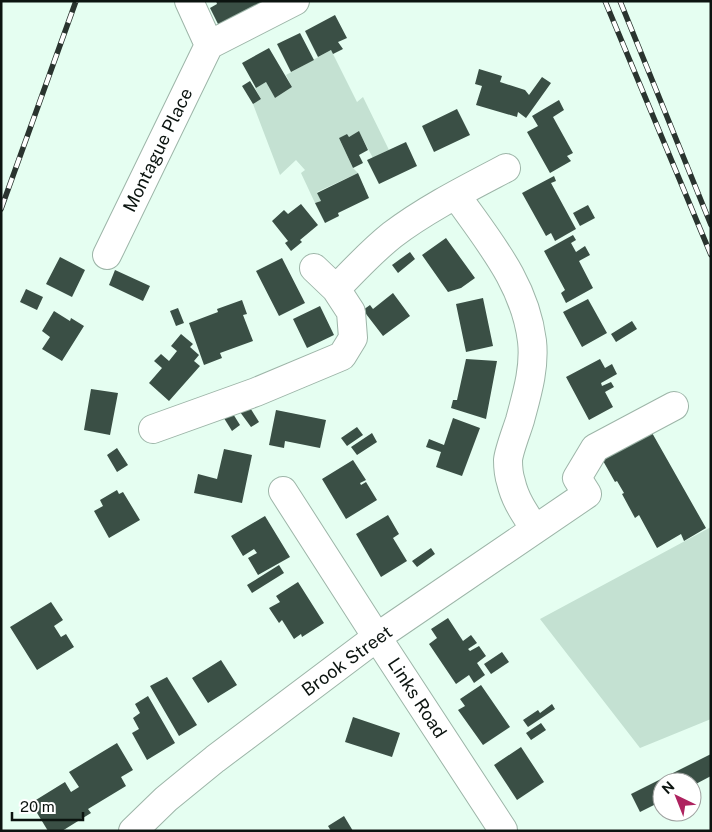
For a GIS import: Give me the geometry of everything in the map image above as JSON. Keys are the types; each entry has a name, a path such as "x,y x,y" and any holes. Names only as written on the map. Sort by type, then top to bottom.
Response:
{"street":[{"path":"189,1 209,45 295,1"},
{"name":"Montague Place","path":"106,255 209,45"},
{"path":"336,289 370,254 393,234 456,195 506,168"},
{"path":"456,195 500,256 517,287 526,311 532,342 532,366 528,391 508,459 511,482 519,505 535,529"},
{"path":"153,429 256,392 342,356 353,338 351,312 336,289 314,268"},
{"name":"Brook Street","path":"133,831 166,799 215,759 377,637 587,494 577,478 595,448 674,406"},
{"name":"Links Road","path":"283,491 502,830"}],"green space":[{"path":"331,50 357,102 363,97 389,150 373,158 359,132 349,137 347,134 339,138 353,168 358,173 317,192 321,201 315,203 301,173 305,170 296,160 280,175 253,104 261,99 255,88 266,82 275,98 292,87 286,75"},
{"path":"711,527 711,719 640,748 540,619"}],"building":[{"path":"216,1 281,1 222,32 210,8 217,4"},
{"path":"335,15 347,38 338,42 343,49 333,54 331,50 318,57 305,31"},
{"path":"300,33 314,60 291,72 277,44"},
{"path":"269,48 292,87 275,98 266,82 256,88 242,63"},
{"path":"479,69 502,76 500,82 525,90 529,95 542,77 551,83 526,118 518,112 517,117 476,105 482,86 475,84"},
{"path":"250,81 261,99 253,104 242,86"},
{"path":"559,100 564,110 553,117 573,153 567,156 571,161 550,173 527,132 538,126 532,116"},
{"path":"457,109 470,135 434,152 422,126"},
{"path":"359,131 368,150 359,155 363,163 353,168 339,138 347,134 349,137"},
{"path":"406,142 417,166 379,184 367,160"},
{"path":"358,173 369,198 338,213 339,216 325,223 315,203 321,201 317,193"},
{"path":"554,176 556,181 551,183 576,229 555,241 551,233 546,236 522,193"},
{"path":"301,204 318,225 300,240 302,242 291,251 285,243 288,241 272,221 284,210 288,214"},
{"path":"588,205 595,218 580,226 573,213"},
{"path":"573,235 576,240 571,243 576,252 585,246 590,255 579,261 593,288 566,303 561,293 565,290 544,251"},
{"path":"446,238 475,278 461,288 448,292 422,255"},
{"path":"410,252 415,259 398,273 392,265"},
{"path":"60,257 85,270 72,297 46,284"},
{"path":"282,258 305,303 279,316 256,271"},
{"path":"115,270 150,286 143,301 109,285"},
{"path":"26,289 43,297 37,310 20,302"},
{"path":"393,293 410,316 383,336 363,310 370,305 373,309"},
{"path":"483,298 493,346 466,352 456,304"},
{"path":"588,299 607,333 582,347 563,312"},
{"path":"242,300 247,314 243,315 253,341 220,353 222,358 204,365 189,323 218,312 217,309"},
{"path":"320,306 334,335 307,348 293,319"},
{"path":"178,308 184,323 176,326 170,311"},
{"path":"54,311 70,321 71,318 84,326 62,361 42,349 50,337 42,331"},
{"path":"632,321 637,329 616,342 611,334"},
{"path":"181,334 193,344 190,347 199,355 194,361 200,366 169,401 149,383 162,368 154,361 161,354 169,361 177,351 171,346"},
{"path":"466,359 497,361 486,419 451,408 453,400 457,400"},
{"path":"600,359 605,368 612,364 617,374 601,383 602,386 611,382 614,387 605,392 613,407 589,420 566,377"},
{"path":"91,389 118,393 110,435 84,430"},
{"path":"249,406 259,422 251,427 240,412"},
{"path":"230,409 240,425 232,431 222,415"},
{"path":"276,410 326,420 320,448 285,441 284,448 269,445"},
{"path":"453,418 480,428 462,476 436,467 441,452 426,447 429,439 444,445"},
{"path":"357,427 363,435 347,446 341,438"},
{"path":"651,431 706,528 684,541 681,534 657,548 639,515 635,518 622,494 624,493 617,481 615,482 602,459"},
{"path":"372,433 377,442 357,455 351,447"},
{"path":"117,448 128,465 117,472 107,455"},
{"path":"224,449 252,455 242,503 194,493 198,474 217,479"},
{"path":"353,460 366,480 360,483 361,485 366,482 377,500 346,519 322,479"},
{"path":"117,490 119,494 123,492 140,520 109,538 94,511 103,506 100,500"},
{"path":"388,515 399,534 393,538 407,561 381,577 356,534"},
{"path":"265,516 290,557 258,575 248,558 257,553 254,549 243,556 231,536"},
{"path":"431,548 435,554 417,567 412,561"},
{"path":"279,565 284,573 252,593 247,585"},
{"path":"298,582 324,623 302,637 301,634 294,639 282,620 279,623 269,608 280,602 276,596"},
{"path":"51,602 63,620 54,626 61,637 66,634 74,647 37,670 10,627"},
{"path":"448,618 463,641 471,635 477,643 468,649 470,651 479,646 486,656 477,663 485,675 474,683 469,675 456,684 429,644 437,638 431,629"},
{"path":"502,652 509,662 491,674 484,664"},
{"path":"221,660 237,685 208,703 192,678"},
{"path":"167,677 197,725 179,736 150,686"},
{"path":"481,685 510,727 483,745 458,710 465,706 460,699"},
{"path":"148,696 175,743 147,760 132,733 139,729 133,718 140,713 135,704"},
{"path":"552,704 555,709 528,727 523,720 538,710 540,713"},
{"path":"353,717 400,733 392,757 345,742"},
{"path":"541,723 546,730 531,740 526,733"},
{"path":"117,743 133,770 121,777 126,786 88,809 91,813 62,831 48,831 31,803 65,782 71,792 79,787 69,772"},
{"path":"521,747 544,782 517,800 494,765"},
{"path":"711,754 711,776 702,781 702,772 675,772"},
{"path":"652,784 652,806 640,812 631,794"},
{"path":"344,816 353,831 331,831 328,826"}],"railway":[{"path":"1,209 76,1"},
{"path":"605,1 711,255"},
{"path":"620,1 711,225"}]}
